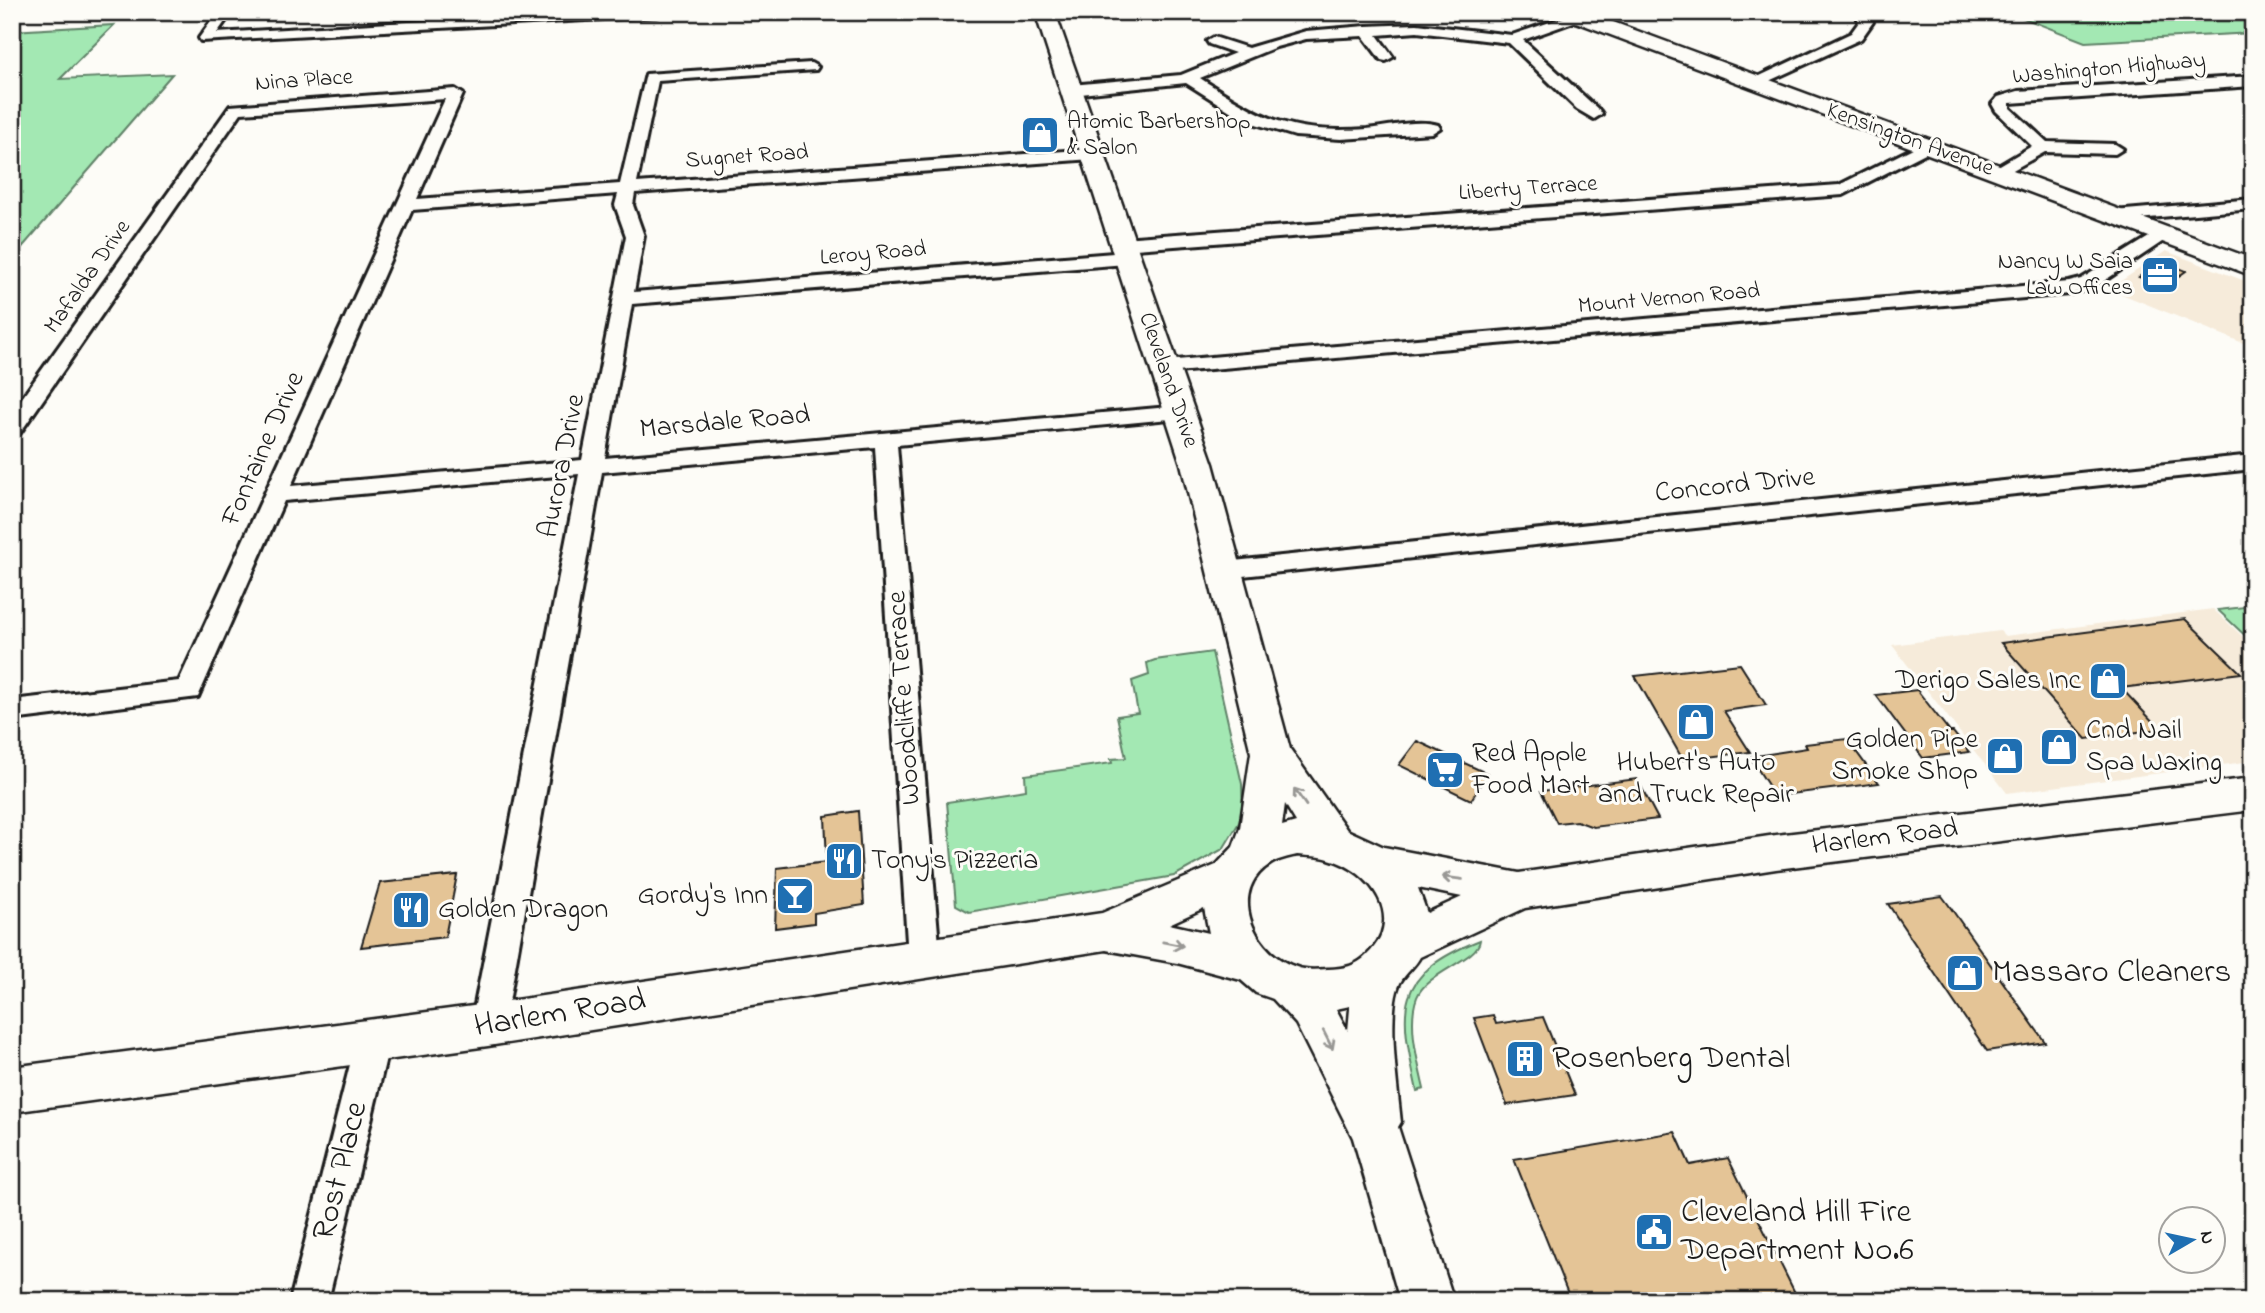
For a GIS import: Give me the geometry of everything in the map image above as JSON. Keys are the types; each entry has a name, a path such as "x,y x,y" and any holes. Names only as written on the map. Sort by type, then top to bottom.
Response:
{"street":[{"path":"225,12 206,38 658,12"},
{"path":"397,27 405,12"},
{"name":"Cleveland Drive","path":"1045,12 1124,251 1181,412 1270,753 1331,840"},
{"path":"1755,82 1856,36 1866,22 1862,12"},
{"path":"1071,90 1189,78 1248,53 1306,35 1366,30 1434,29 1513,39 1572,14"},
{"name":"Kensington Avenue","path":"1572,14 2253,268"},
{"path":"1366,30 1386,57"},
{"path":"1513,39 1535,56 1576,102 1594,114"},
{"path":"1213,41 1248,53"},
{"name":"Aurora Drive","path":"488,1025 635,236 624,205 652,77 811,67"},
{"path":"1189,78 1248,116 1282,129 1338,134 1432,128"},
{"name":"Washington Highway","path":"2042,147 2004,111 2000,104 2004,100 2018,96 2253,81"},
{"name":"Fontaine Drive","path":"12,710 188,690 455,94 431,95"},
{"name":"Nina Place","path":"204,155 236,108 431,95"},
{"path":"1259,142 1282,129"},
{"name":"Liberty Terrace","path":"1124,251 1843,190 1927,146"},
{"path":"1996,172 2042,147 2115,149"},
{"name":"Sugnet Road","path":"405,205 1092,154"},
{"name":"Mafalda Drive","path":"12,428 204,155"},
{"path":"2114,216 2253,204"},
{"name":"Mount Vernon Road","path":"1165,367 2070,288 2088,283 2162,234"},
{"name":"Leroy Road","path":"624,299 1124,251"},
{"name":"Marsdale Road","path":"275,495 1181,412"},
{"name":"Woodcliffe Terrace","path":"886,438 924,957"},
{"name":"Concord Drive","path":"1224,570 2253,462"},
{"name":"Cleveland Drive","path":"1242,866 1261,828 1270,753"},
{"name":"Harlem Road","path":"1392,959 1519,891 1776,852 2253,794"},
{"path":"1376,1133 1373,996 1407,927 1401,893 1378,863 1348,845 1314,838 1281,841 1242,866 1226,894 1224,912 1228,930 1270,974 1312,1009 1376,1133 1427,1301"},
{"name":"Harlem Road","path":"1378,863 1519,891"},
{"name":"Harlem Road","path":"1106,932 1242,866"},
{"name":"Harlem Road","path":"12,1090 488,1025 924,957 1106,932 1177,944 1270,974"},
{"path":"1270,974 1314,990 1338,990 1361,984 1392,959"},
{"name":"Rost Place","path":"309,1301 373,1041"}],"shaded area":[{"path":"2166,251 2253,284 2253,347 2109,289"},
{"path":"2213,609 2253,646 2253,676 2242,687 2253,698 2253,761 2007,793 1892,645 2000,631 2005,636"}],"green space":[{"path":"2008,12 2253,12 2253,33 2085,42"},
{"path":"114,25 60,79 172,74 12,259 12,31"},
{"path":"2253,606 2253,643 2218,610"},
{"path":"1212,652 1242,784 1243,816 1223,849 1174,876 969,912 956,905 947,802 1026,790 1025,775 1112,763 1111,759 1126,758 1117,716 1138,713 1132,681 1149,675 1147,663 1155,660"},
{"path":"1480,940 1471,954 1431,980 1417,997 1413,1031 1424,1089 1417,1091 1407,1037 1409,998 1417,981 1430,967 1451,953"}],"building":[{"name":"Nancy W Saia Law Offices","path":"2166,263 2186,271 2163,287 2139,277 2157,264 2162,266"},
{"name":"Derigo Sales Inc","path":"2185,619 2241,673 2121,688 2160,729 2086,739 2001,643"},
{"name":"Hubert's Auto and Truck Repair","path":"1740,664 1766,705 1724,711 1750,752 1683,760 1635,676"},
{"path":"1917,690 1969,752 1923,758 1876,695"},
{"path":"1847,739 1879,783 1775,796 1750,757 1807,748 1805,744"},
{"path":"1417,741 1488,774 1471,800 1399,765"},
{"path":"1637,779 1658,819 1593,827 1577,821 1557,823 1541,791"},
{"path":"858,811 864,905 814,913 814,923 775,928 777,868 827,862 825,816"},
{"name":"Golden Dragon","path":"457,875 445,937 361,947 380,883"},
{"name":"Massaro Cleaners","path":"1942,896 2045,1042 1987,1051 1888,904"},
{"name":"Rosenberg Dental","path":"1493,1015 1496,1024 1543,1017 1575,1095 1507,1105 1474,1018"},
{"name":"Cleveland Hill Fire Department No.6","path":"1675,1132 1690,1165 1728,1158 1799,1301 1571,1301 1514,1159"}],"place":[{"name":"Atomic Barbershop & Salon","path":"1040,135"},
{"name":"Nancy W Saia Law Offices","path":"2160,275"},
{"name":"Derigo Sales Inc","path":"2108,681"},
{"name":"Hubert's Auto and Truck Repair","path":"1696,722"},
{"name":"Cnd Nail Spa Waxing","path":"2059,747"},
{"name":"Golden Pipe Smoke Shop","path":"2005,756"},
{"name":"Red Apple Food Mart","path":"1445,770"},
{"name":"Tony's Pizzeria","path":"844,861"},
{"name":"Gordy's Inn","path":"795,896"},
{"name":"Golden Dragon","path":"411,910"},
{"name":"Massaro Cleaners","path":"1965,973"},
{"name":"Rosenberg Dental","path":"1525,1059"},
{"name":"Cleveland Hill Fire Department No.6","path":"1654,1232"}]}
